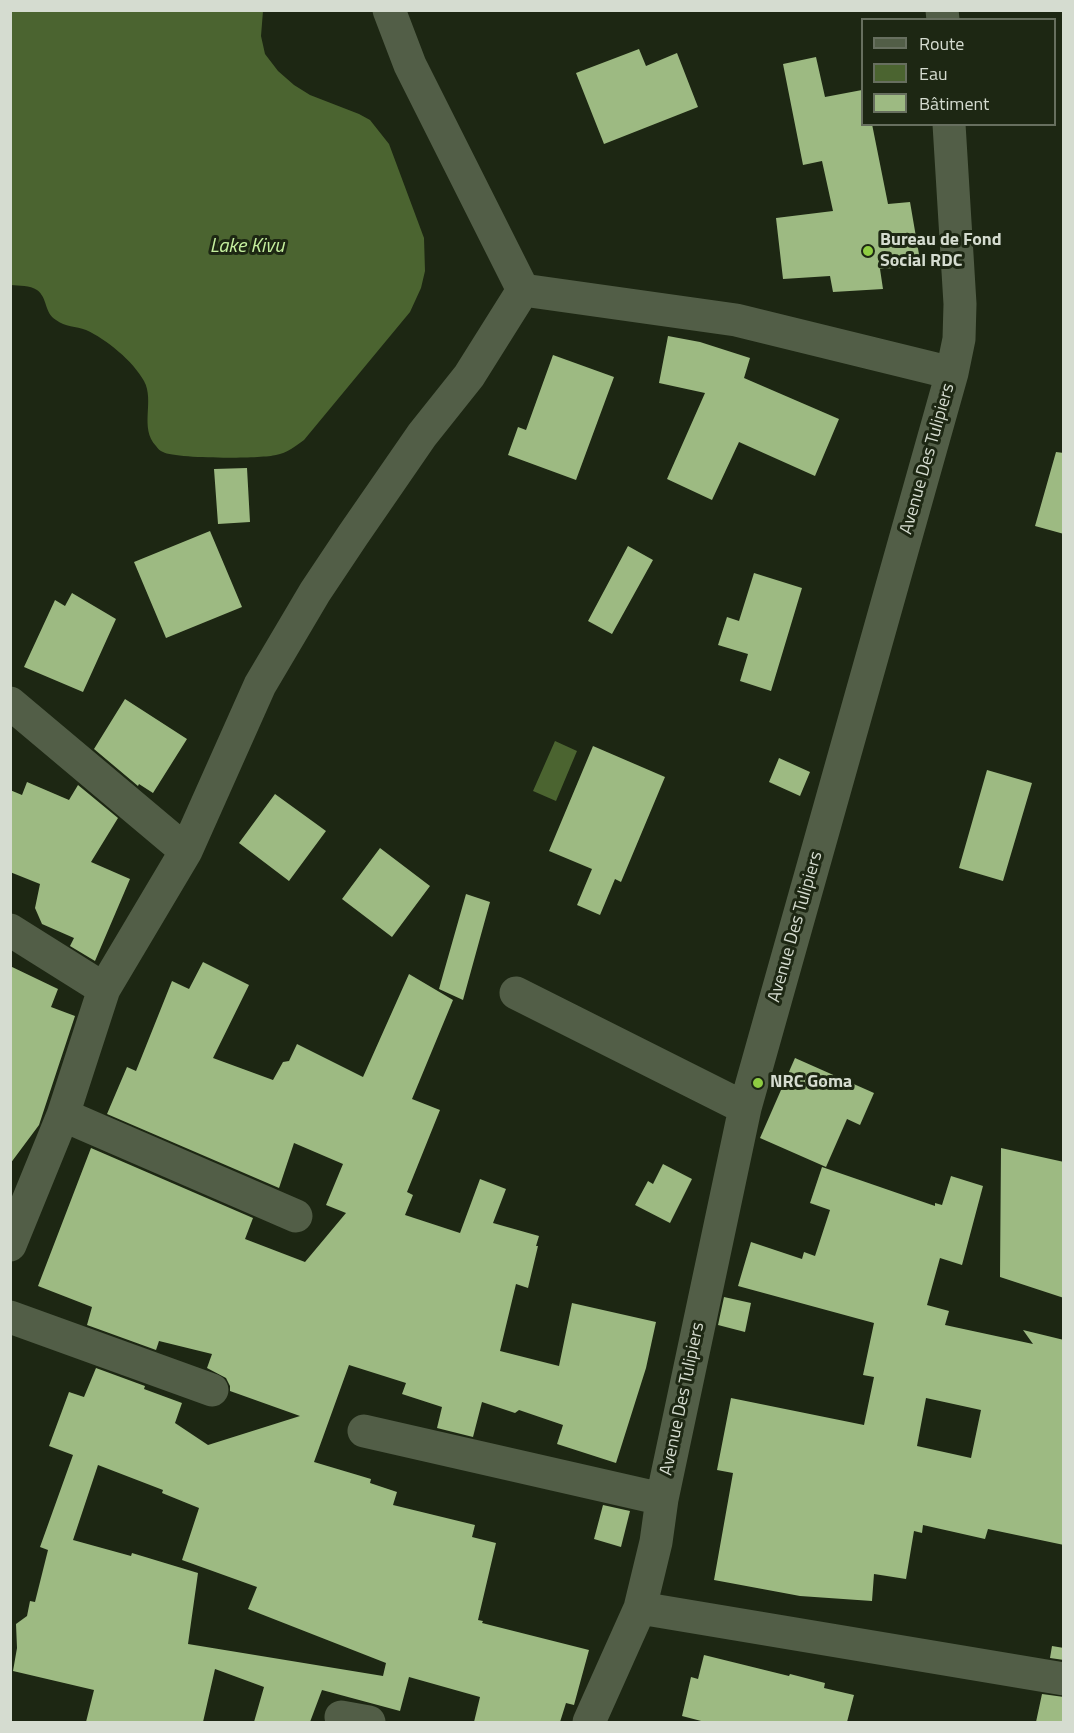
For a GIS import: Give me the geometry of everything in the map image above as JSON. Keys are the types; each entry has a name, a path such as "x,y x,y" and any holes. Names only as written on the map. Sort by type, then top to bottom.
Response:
{"street":[{"path":"389,10 410,65 523,290"},
{"name":"Avenue Des Tulipiers","path":"589,1722 639,1608 656,1542 662,1499 745,1108 952,373 959,339 960,304 949,126"},
{"path":"523,290 736,320 952,373"},
{"path":"10,1245 63,1115 104,988 186,851 261,685 315,592 422,435 469,376 523,290"},
{"path":"10,703 186,851"},
{"path":"10,930 104,988"},
{"path":"516,993 745,1108"},
{"path":"63,1115 296,1216"},
{"path":"10,1317 212,1390"},
{"path":"364,1431 662,1499"},
{"path":"639,1608 1064,1679"}],"water":[{"name":"Lake Kivu","path":"11,10 263,11 261,36 265,54 278,71 310,95 370,120 389,144 424,238 425,271 421,288 410,312 304,440 295,447 280,454 253,457 184,456 161,451 151,439 148,431 147,389 133,366 118,351 94,334 63,324 52,317 43,297 34,288 11,285"},
{"path":"555,741 577,751 556,801 533,791"}],"building":[{"path":"639,49 646,66 677,53 698,107 604,144 576,73"},
{"path":"816,57 825,97 861,90 861,126 872,126 888,204 910,202 921,266 880,269 883,289 833,292 830,276 783,279 776,218 833,211 822,161 803,165 783,64"},
{"path":"668,336 700,342 750,358 744,378 839,419 815,476 739,442 712,500 667,479 705,393 659,383"},
{"path":"553,355 614,377 576,480 508,455 518,427 526,430"},
{"path":"1056,452 1064,453 1064,534 1035,526"},
{"path":"247,468 250,522 218,524 214,469"},
{"path":"210,531 242,607 166,638 134,562"},
{"path":"628,546 653,560 612,634 588,621"},
{"path":"754,573 802,588 771,691 740,681 748,654 718,645 727,617 739,621"},
{"path":"72,593 116,619 83,692 24,667 55,600 65,606"},
{"path":"125,699 187,739 153,793 139,784 138,786 94,749"},
{"path":"593,746 665,777 621,882 615,879 600,915 577,905 592,869 549,851"},
{"path":"779,758 810,772 800,796 769,782"},
{"path":"987,770 1032,783 1003,881 959,868"},
{"path":"27,782 69,800 78,785 118,818 91,862 130,879 95,961 70,946 74,938 42,924 35,908 40,884 10,872 10,790 22,795"},
{"path":"275,794 326,831 289,881 239,843"},
{"path":"380,848 430,886 392,937 342,899"},
{"path":"466,894 490,902 463,1000 439,989"},
{"path":"203,962 249,985 213,1058 273,1080 283,1062 289,1061 297,1044 363,1077 409,974 453,1000 412,1099 440,1110 407,1192 413,1195 405,1215 460,1233 480,1179 506,1189 493,1223 539,1236 528,1288 516,1284 500,1351 559,1366 572,1303 656,1322 646,1368 616,1463 557,1444 563,1425 519,1410 515,1413 482,1402 473,1437 437,1428 442,1407 402,1394 406,1383 349,1365 314,1462 371,1479 370,1483 397,1492 393,1505 475,1525 472,1537 496,1543 478,1620 483,1621 482,1623 589,1650 574,1705 566,1703 560,1722 474,1722 480,1697 409,1677 400,1711 322,1690 310,1722 254,1722 264,1687 215,1669 203,1722 86,1722 94,1690 13,1671 17,1648 16,1624 27,1616 30,1601 35,1602 48,1550 40,1547 73,1455 49,1446 69,1392 84,1397 96,1368 182,1403 175,1423 208,1445 300,1416 230,1391 226,1378 207,1368 212,1354 159,1341 156,1350 87,1325 92,1307 38,1286 91,1148 253,1218 245,1239 305,1262 346,1213 326,1205 343,1164 294,1143 279,1188 107,1114 127,1067 136,1071 172,981 189,989","holes":["98,1465 163,1490 162,1493 199,1508 182,1560 257,1587 248,1609 386,1663 383,1676 188,1644 198,1573 132,1553 131,1556 73,1540"]},
{"path":"10,966 58,989 51,1007 75,1016 39,1125 10,1164"},
{"path":"795,1058 874,1093 860,1125 847,1119 826,1167 760,1138"},
{"path":"1001,1148 1064,1162 1064,1298 1000,1277"},
{"path":"663,1164 692,1179 670,1223 635,1205 648,1181 653,1184"},
{"path":"822,1167 935,1206 935,1203 942,1205 951,1176 983,1186 962,1265 940,1258 927,1305 949,1311 945,1325 1033,1344 1023,1330 1064,1340 1064,1545 988,1529 985,1539 923,1525 922,1533 914,1531 906,1579 874,1574 872,1601 800,1596 714,1580 733,1473 717,1470 731,1398 864,1425 874,1377 863,1375 874,1323 738,1286 751,1242 802,1259 804,1252 815,1256 830,1210 810,1203","holes":["926,1398 981,1410 971,1458 917,1446"]},
{"path":"724,1297 751,1303 745,1332 718,1325"},
{"path":"603,1505 630,1511 621,1547 594,1539"},
{"path":"1052,1646 1064,1648 1064,1660 1050,1658"},
{"path":"704,1655 825,1683 824,1688 854,1695 847,1722 705,1722 682,1716 691,1677 698,1679"},
{"path":"1042,1694 1064,1697 1064,1722 1036,1722"}],"place":[{"name":"Bureau de Fond Social RDC","path":"868,251"},
{"name":"NRC Goma","path":"758,1083"}]}
